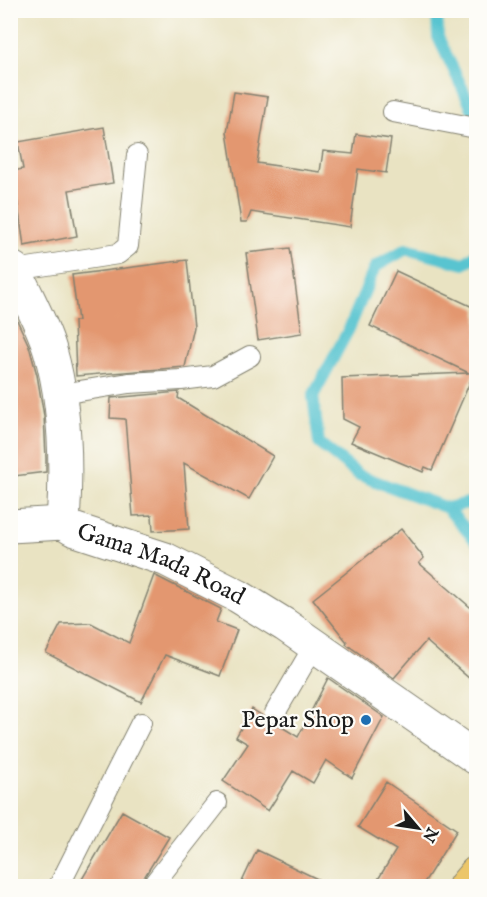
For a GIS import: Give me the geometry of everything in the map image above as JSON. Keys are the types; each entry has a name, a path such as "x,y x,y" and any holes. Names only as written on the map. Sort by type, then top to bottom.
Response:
{"highway":[{"path":"465,886 477,873"}],"street":[{"name":"Gama Mada Road","path":"13,269 50,348 61,394 65,448 63,523 73,530 165,559 238,596 477,758"},
{"path":"10,526 63,523"}],"lane":[{"path":"393,112 477,128"},
{"path":"13,269 118,254 128,246 137,155"},
{"path":"61,394 129,383 181,380 213,375 250,356"},
{"path":"275,713 314,646"},
{"path":"59,886 141,723"},
{"path":"152,886 217,802"}],"building":[{"path":"234,92 268,97 257,163 320,172 323,151 353,154 356,134 391,139 386,173 358,169 350,227 251,212 247,222 241,222 227,132"},
{"path":"104,127 113,183 69,190 77,236 24,246 13,171 23,169 18,142"},
{"path":"290,248 302,333 258,340 246,253"},
{"path":"187,260 194,327 185,367 76,376 74,321 78,321 72,275"},
{"path":"396,271 477,309 477,377 473,375 432,470 425,467 423,472 351,442 359,427 343,419 342,378 469,373 370,326"},
{"path":"10,305 29,346 37,375 44,416 46,458 46,472 14,476 10,446"},
{"path":"179,392 178,398 273,456 249,499 184,463 189,529 153,531 152,515 133,516 125,419 110,418 111,398"},
{"path":"401,529 424,558 419,563 477,613 477,685 426,641 394,678 346,644 347,642 313,599"},
{"path":"154,575 221,609 216,622 237,630 220,676 165,655 141,702 46,653 61,624 91,623 129,643"},
{"path":"328,678 384,717 352,778 326,760 313,783 293,771 268,811 223,781 248,744 236,737 252,709 264,717 268,723 277,724 298,737"},
{"path":"386,782 457,830 422,886 374,886 396,850 358,827"},
{"path":"122,811 169,837 140,886 78,886"},
{"path":"257,850 332,886 240,886"}],"waterway":[{"path":"437,10 438,37 476,117"},
{"path":"476,254 464,264 406,249 375,267 349,329 313,396 319,443 359,475 447,508 476,541"},
{"path":"447,508 476,501"}],"place":[{"name":"Pepar Shop","path":"366,720"}]}
